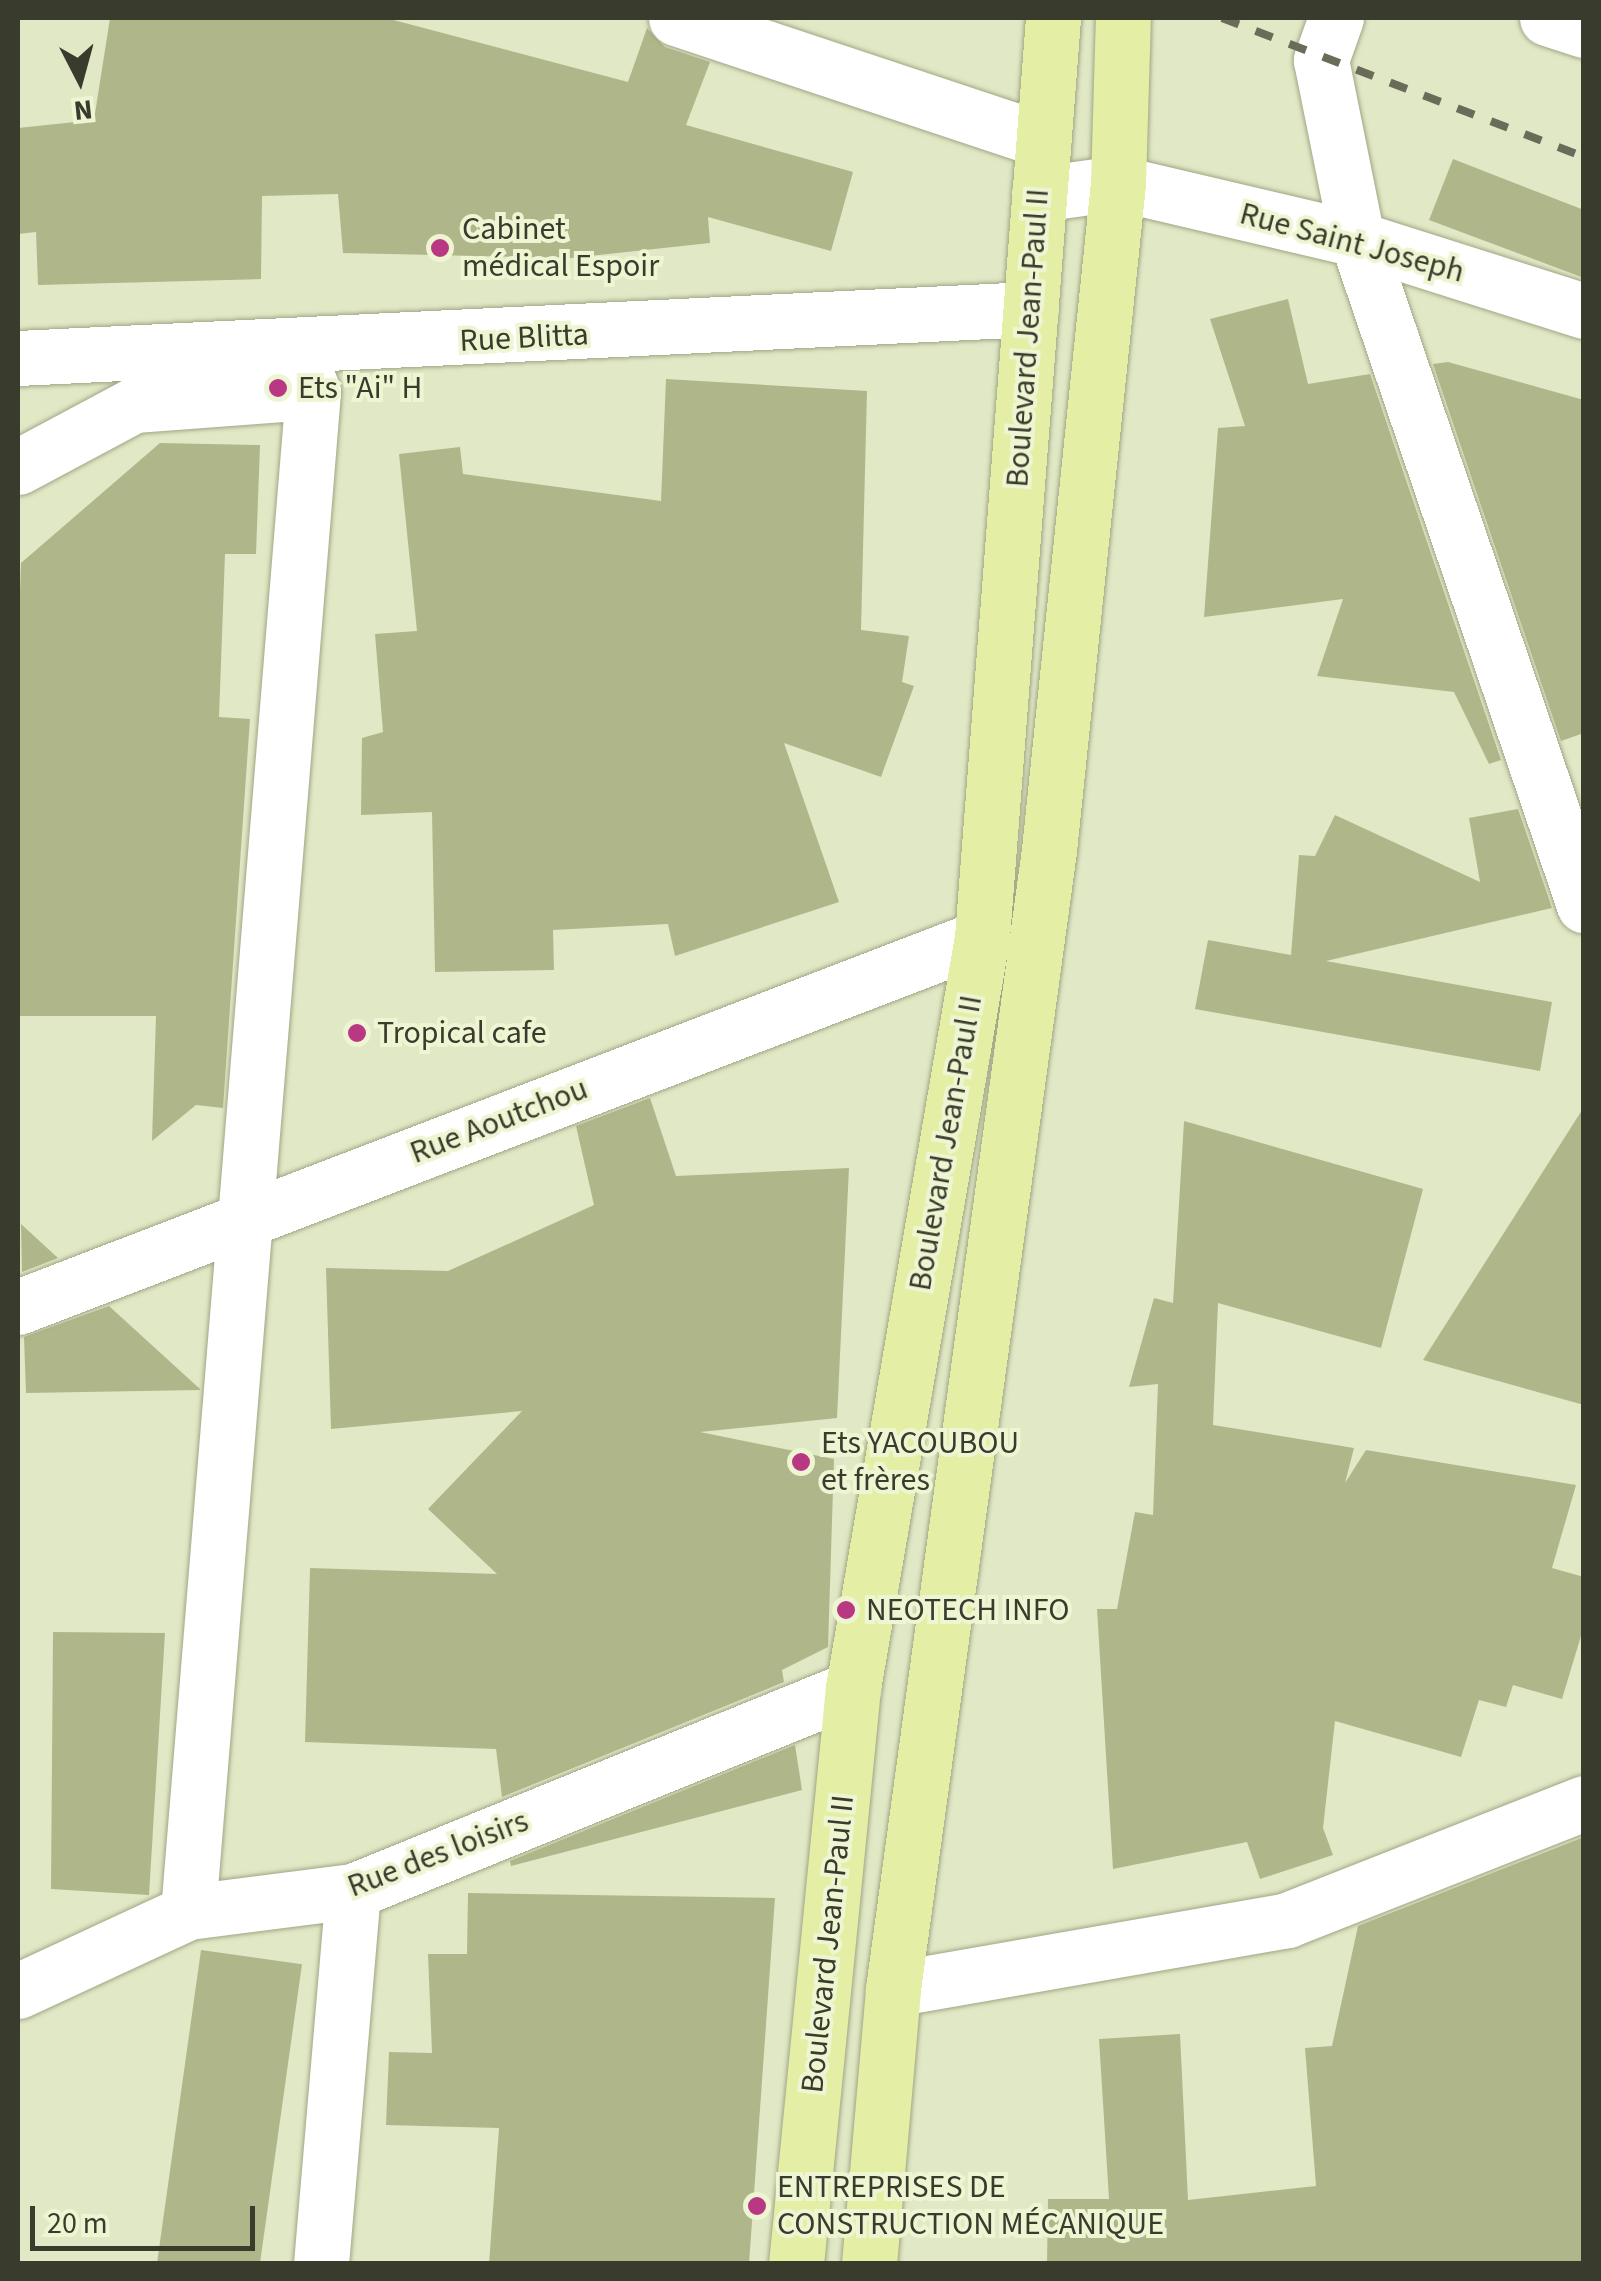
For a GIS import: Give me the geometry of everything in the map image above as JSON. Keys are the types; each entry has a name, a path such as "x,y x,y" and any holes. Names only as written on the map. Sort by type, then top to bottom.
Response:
{"main road":[{"name":"Boulevard Jean-Paul II","path":"796,2264 853,1688 982,937 1053,18"},
{"name":"Boulevard Jean-Paul II","path":"870,2264 893,1989 1049,850 1118,183 1122,18"}],"street":[{"path":"676,18 1043,140"},
{"path":"1336,18 1321,60 1357,239 1584,905"},
{"path":"1039,194 1118,183"},
{"name":"Rue Saint Joseph","path":"1118,183 1357,239 1584,310"},
{"name":"Rue Blitta","path":"18,358 305,371 1031,308"},
{"path":"18,467 134,405 305,371 188,1912"},
{"name":"Rue Aoutchou","path":"18,1307 982,937"},
{"name":"Rue des loisirs","path":"18,1991 188,1912 353,1891 853,1688"},
{"path":"893,1989 1287,1920 1584,1803"},
{"path":"322,2264 353,1891"}],"building":[{"path":"110,18 386,18 628,82 647,28 665,47 710,62 686,125 853,172 831,251 708,217 710,243 571,258 343,253 338,194 262,196 261,279 38,285 36,232 18,234 18,128 94,120"},
{"path":"1453,159 1584,210 1584,278 1429,220"},
{"path":"1288,299 1308,384 1370,374 1501,760 1489,764 1454,692 1317,676 1343,599 1204,617 1218,428 1245,426 1210,319"},
{"path":"1448,362 1584,400 1584,733 1561,741 1433,364"},
{"path":"666,379 867,391 861,630 909,636 902,682 914,686 881,777 784,743 839,902 675,956 668,924 553,930 554,970 435,972 432,812 361,815 362,738 383,732 375,634 417,631 399,454 460,447 463,474 661,501"},
{"path":"160,443 260,445 256,554 225,554 219,717 250,719 223,1108 196,1105 152,1141 156,1016 18,1016 18,651 21,563"},
{"path":"1518,809 1552,908 1326,961 1552,1002 1540,1071 1195,1009 1208,940 1291,955 1299,855 1315,856 1335,815 1480,882 1469,818"},
{"path":"650,1098 676,1176 849,1168 837,1418 700,1432 834,1459 828,1647 782,1670 784,1682 502,1797 496,1749 305,1742 310,1568 497,1574 428,1509 522,1411 331,1429 326,1268 448,1271 594,1205 576,1126"},
{"path":"1584,1107 1584,1405 1423,1360"},
{"path":"1184,1121 1423,1189 1381,1348 1218,1303 1213,1425 1354,1448 1345,1483 1366,1450 1576,1485 1552,1568 1584,1577 1584,1626 1562,1699 1513,1685 1506,1707 1479,1700 1461,1757 1335,1721 1323,1828 1333,1855 1260,1879 1247,1842 1113,1869 1097,1609 1117,1609 1135,1512 1153,1515 1158,1384 1129,1387 1154,1298 1173,1303"},
{"path":"21,1224 58,1258 22,1272"},
{"path":"109,1306 200,1390 26,1393 24,1337"},
{"path":"53,1632 165,1633 149,1895 51,1889"},
{"path":"795,1745 802,1790 511,1866 510,1861"},
{"path":"1584,1837 1584,2264 1047,2264 1048,2199 1109,2199 1099,2039 1180,2034 1188,2200 1316,2186 1305,2048 1332,2046 1358,1926"},
{"path":"468,1893 775,1898 749,2264 489,2264 499,2128 386,2125 389,2052 432,2053 428,1954 467,1954"},
{"path":"201,1950 302,1964 260,2264 157,2264"}],"railway":[{"path":"1222,18 1584,157"}],"place":[{"name":"Cabinet médical Espoir","path":"440,248"},
{"name":"Ets \"Ai\" H","path":"278,388"},
{"name":"Tropical cafe","path":"357,1033"},
{"name":"Ets YACOUBOU et frères","path":"801,1462"},
{"name":"NEOTECH INFO","path":"846,1610"},
{"name":"ENTREPRISES DE CONSTRUCTION MÉCANIQUE","path":"757,2206"}]}
